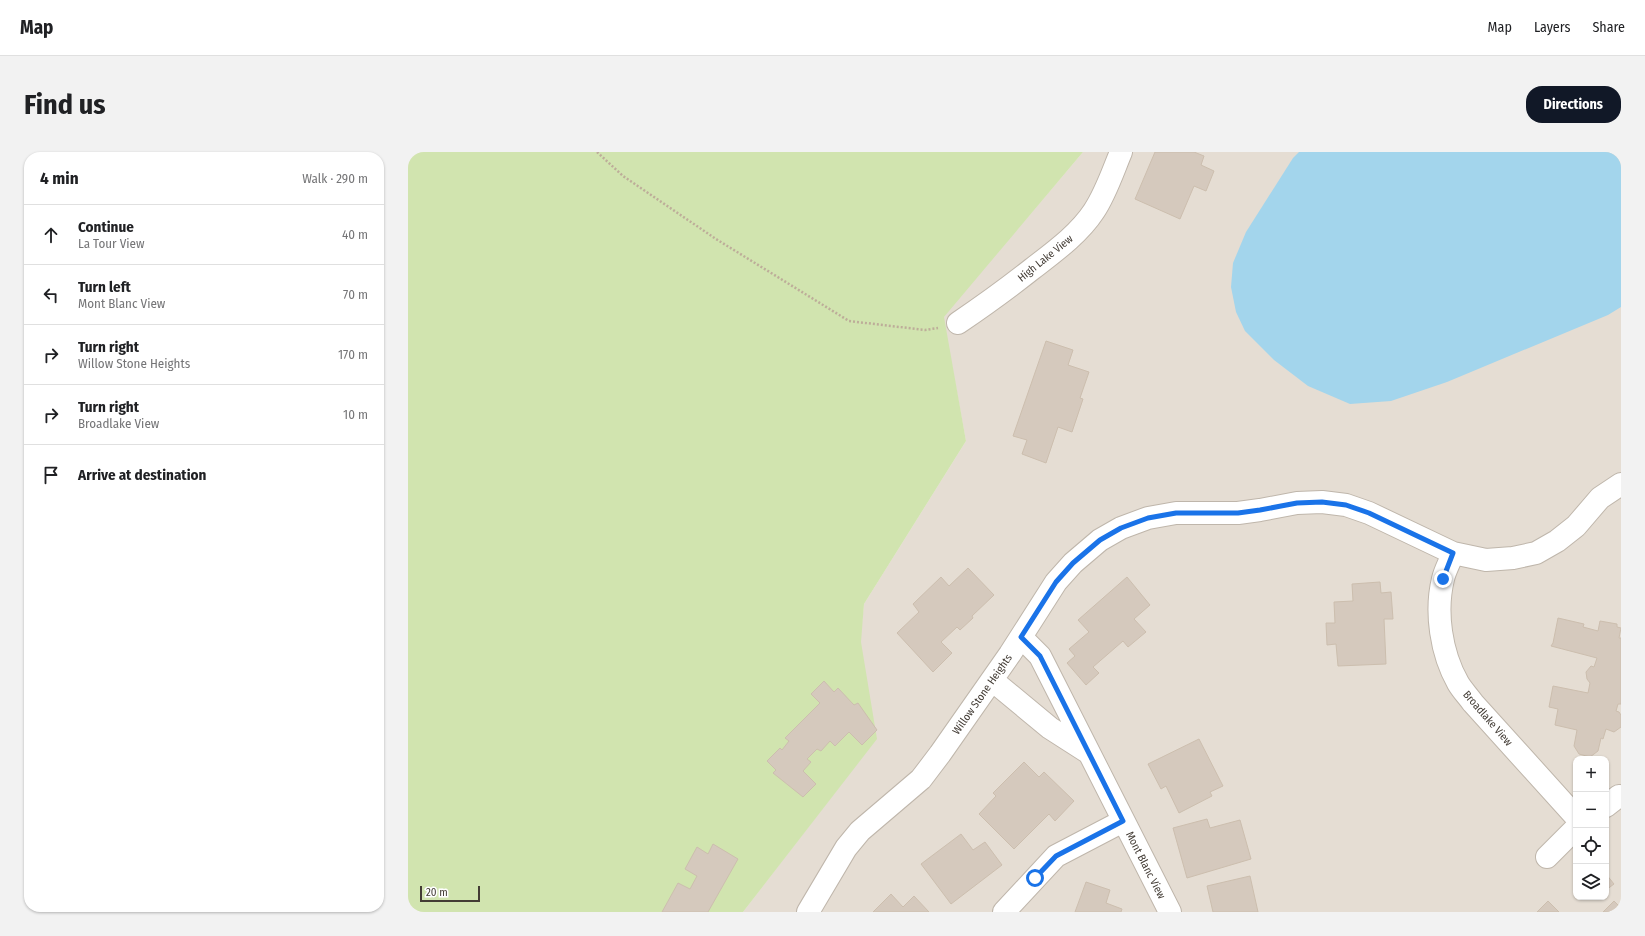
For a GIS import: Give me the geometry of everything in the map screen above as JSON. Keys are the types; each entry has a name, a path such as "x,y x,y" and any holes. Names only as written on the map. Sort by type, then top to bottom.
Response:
{"street":[{"name":"High Lake View","path":"958,323 1058,249 1076,232 1094,211 1110,179 1120,152"},
{"name":"Willow Stone Heights","path":"808,912 846,848 860,831 921,779 940,754 1021,637 1056,582 1073,563 1100,540 1121,528 1148,518 1176,513 1245,512 1297,503 1322,502 1346,505 1369,513 1453,553 1486,560 1513,558 1536,553 1576,526 1600,498 1621,484"},
{"name":"Broadlake View","path":"1453,553 1443,579 1440,605 1446,656 1458,683 1472,703 1573,814"},
{"name":"Mont Blanc View","path":"1021,637 1040,656 1170,912"},
{"path":"992,680 1050,728 1090,754"},
{"path":"1004,912 1056,856 1123,821"},
{"path":"1547,857 1573,831"}],"path":[{"path":"597,152 623,176 716,239 849,321 925,330 958,323"}],"shaded area":[{"path":"1083,152 1621,152 1621,912 743,912 876,739 858,664 864,604 966,441 943,317"}],"green space":[{"path":"408,152 1083,152 944,317 966,441 864,604 861,642 877,739 743,912 408,912"}],"water":[{"path":"1299,152 1621,152 1621,307 1608,315 1447,382 1391,401 1350,404 1308,386 1274,360 1245,331 1236,312 1231,287 1233,263 1246,232 1293,158"}],"building":[{"path":"1155,152 1194,152 1204,156 1201,165 1214,171 1206,191 1194,186 1180,219 1135,199"},
{"path":"1046,341 1073,350 1068,365 1089,372 1080,398 1083,399 1072,432 1058,427 1046,463 1022,454 1027,440 1013,436"},
{"path":"968,568 994,595 960,630 957,627 941,642 952,653 933,672 897,633 919,612 913,604 941,577 949,586"},
{"path":"1127,577 1150,605 1134,619 1146,632 1128,647 1123,641 1093,667 1099,673 1086,685 1067,663 1075,656 1069,649 1089,632 1078,620"},
{"path":"1380,582 1381,593 1391,592 1393,619 1384,619 1386,664 1338,666 1336,644 1327,645 1326,623 1335,623 1334,602 1353,601 1352,584"},
{"path":"1558,618 1584,624 1583,627 1598,631 1600,621 1617,624 1617,627 1621,628 1619,638 1621,638 1621,704 1618,704 1616,711 1621,715 1621,727 1614,732 1606,729 1603,739 1601,738 1598,751 1591,756 1579,754 1574,746 1577,730 1555,725 1558,709 1549,707 1553,686 1588,693 1590,683 1587,679 1586,672 1591,666 1594,667 1597,658 1551,646 1553,643"},
{"path":"824,681 834,692 838,688 854,705 858,703 877,730 862,745 849,732 835,746 830,741 821,751 817,749 807,759 811,762 803,771 816,784 803,797 773,773 776,770 767,761 780,748 782,750 789,741 785,738 820,703 811,694"},
{"path":"1199,739 1223,786 1210,792 1212,796 1179,813 1166,786 1161,789 1148,764"},
{"path":"1024,762 1039,777 1044,772 1074,801 1055,821 1049,814 1014,849 979,814 996,796 993,793"},
{"path":"1207,819 1210,828 1240,820 1251,859 1187,878 1173,828"},
{"path":"961,834 973,850 985,842 1002,865 951,904 921,864"},
{"path":"713,844 738,859 708,912 662,912 678,883 690,889 697,876 685,869 697,847 708,854"},
{"path":"1250,876 1258,912 1213,912 1207,886"},
{"path":"1609,878 1614,884 1609,888"},
{"path":"1086,882 1110,890 1106,903 1122,909 1121,912 1075,912"},
{"path":"891,894 903,907 914,896 929,912 873,912"},
{"path":"1548,901 1559,912 1537,912"},
{"path":"1614,901 1621,908 1621,912 1603,912"}],"route":[{"path":"1035,878 1056,856 1123,821 1040,656 1021,637 1056,582 1073,563 1100,540 1121,528 1148,518 1176,513 1238,513 1297,503 1322,502 1346,505 1369,513 1453,553 1443,579"}]}
